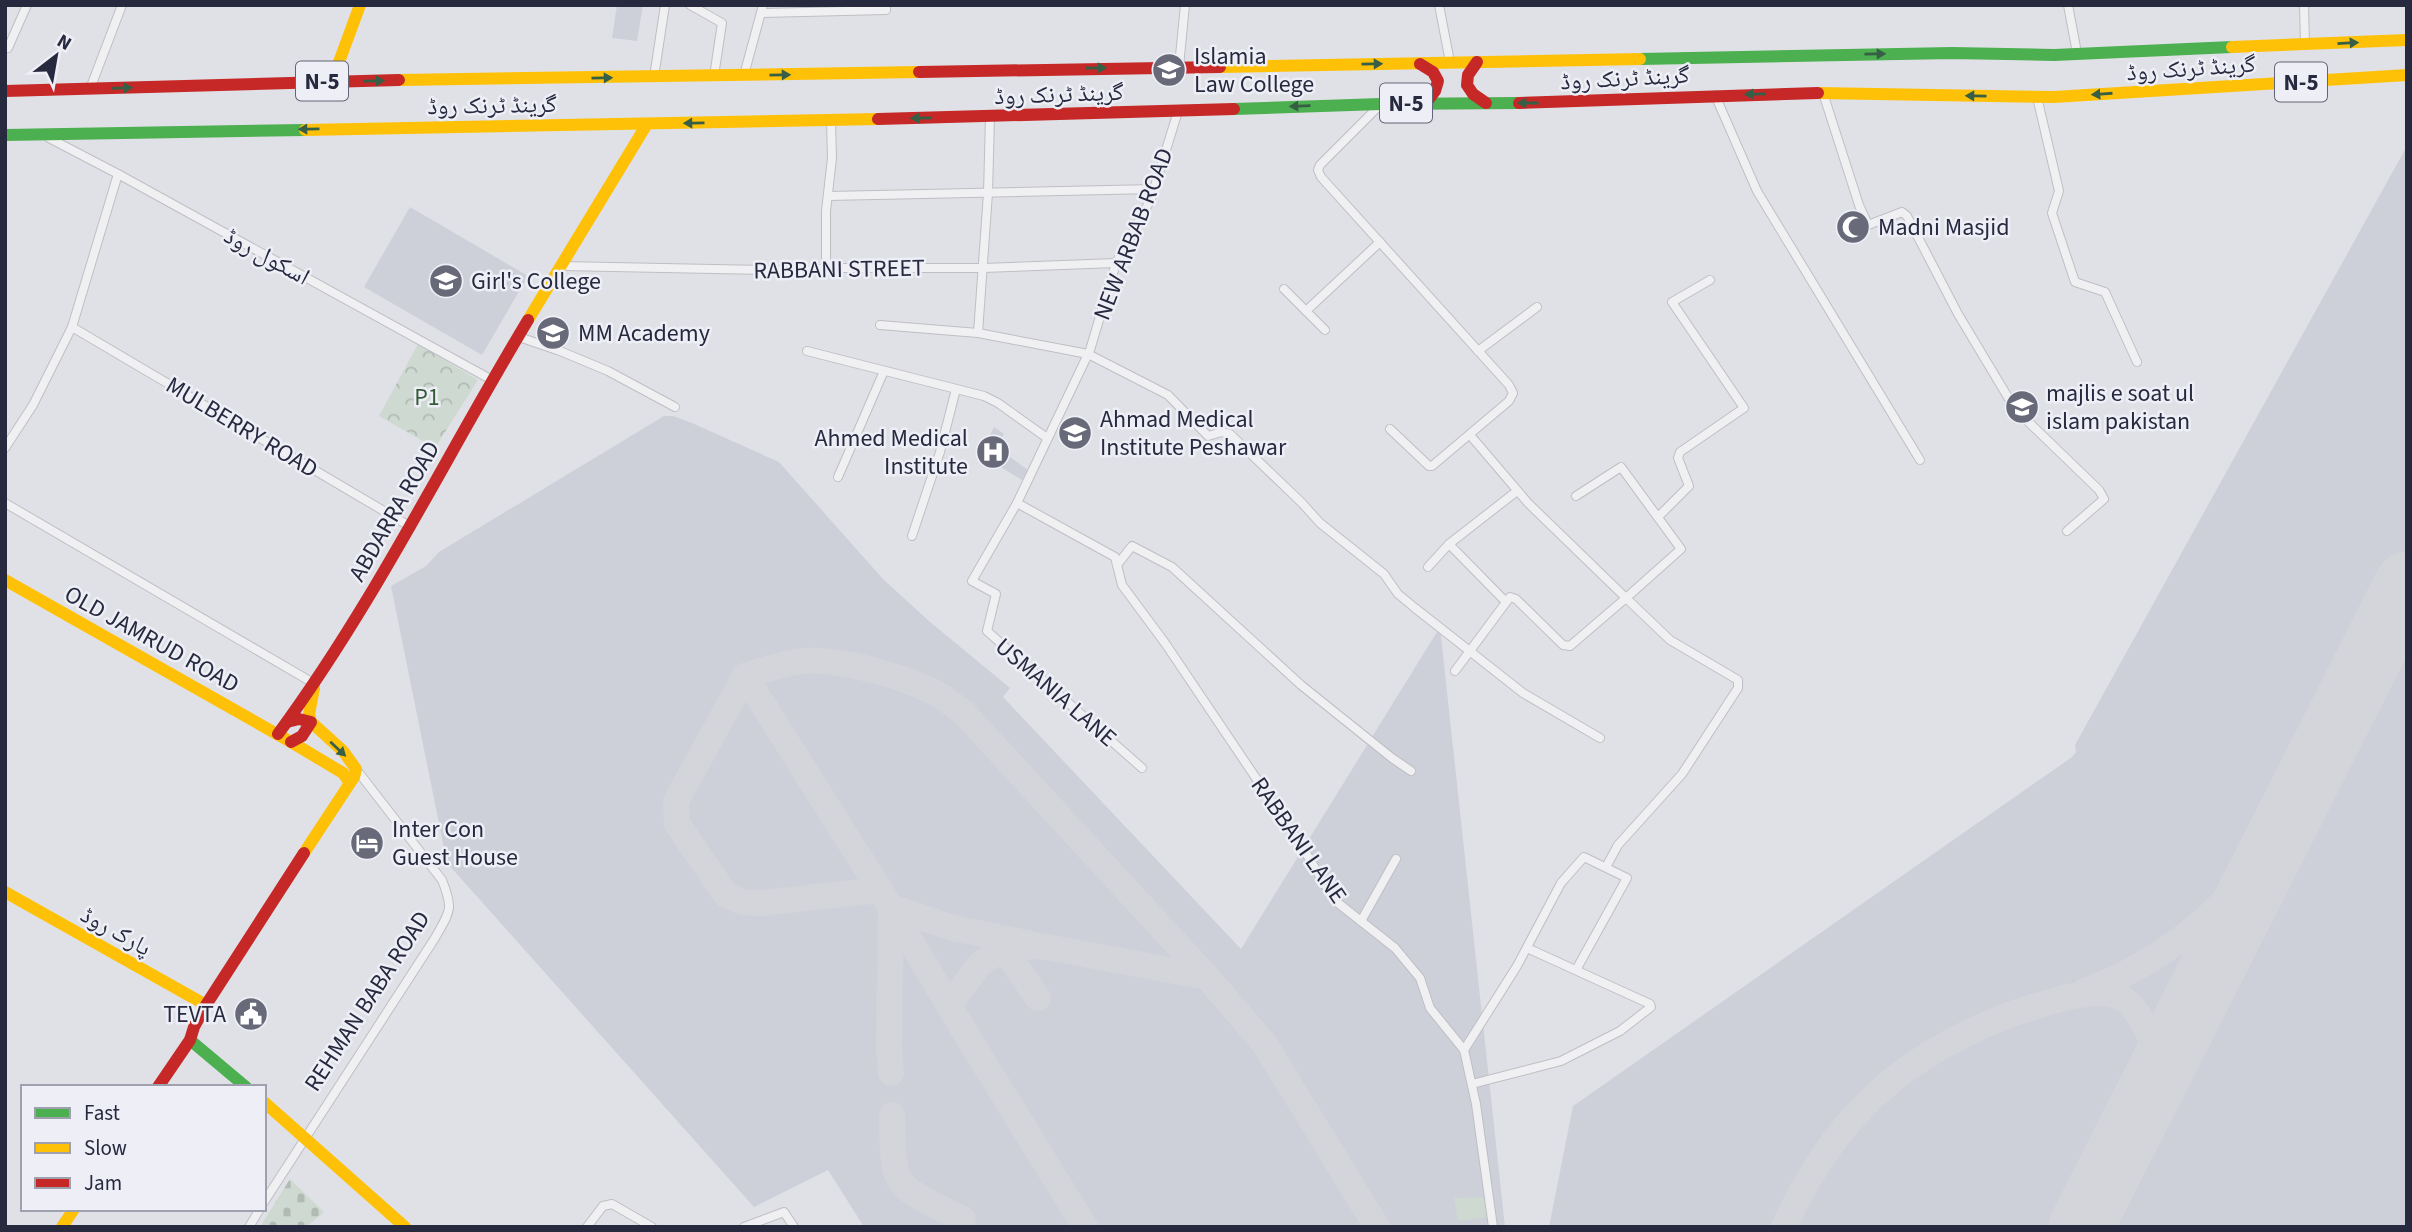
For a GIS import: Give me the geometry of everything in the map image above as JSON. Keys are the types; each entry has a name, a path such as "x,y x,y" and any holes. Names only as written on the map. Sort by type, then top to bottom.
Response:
{"main road":[{"path":"332,81 360,5"},
{"name":"گرینڈ ٹرنک روڈ","path":"5,91 332,81 654,78 1179,66 1952,53 2054,55 2403,40"},
{"path":"1477,62 1468,74 1467,87 1471,95 1486,103"},
{"path":"1418,63 1430,67 1438,79 1435,92 1426,103"},
{"name":"گرینڈ ٹرنک روڈ","path":"5,135 990,117 1381,104 1547,103 1715,95 1823,93 2037,97 2407,75"},
{"name":"ABDARRA ROAD","path":"278,734 315,684 411,527 492,380 647,124"},
{"name":"OLD JAMRUD ROAD","path":"5,580 291,741 344,773 350,783"},
{"path":"291,741 302,736 311,722 309,714 315,684"},
{"path":"159,1085 190,1040 206,1005 350,783 356,769 343,751 311,722 299,719 287,722"},
{"name":"پارک روڈ","path":"5,892 206,1005"},
{"path":"190,1040 244,1085"},
{"path":"266,1104 405,1227"},
{"path":"62,1227 73,1211"}],"street":[{"path":"8,48 27,5"},
{"path":"90,89 122,5"},
{"path":"654,78 665,5"},
{"path":"690,5 722,23 714,76"},
{"path":"744,75 762,9 886,10 886,5"},
{"path":"1179,66 1185,5"},
{"path":"1439,5 1450,62"},
{"path":"2068,5 2077,53"},
{"path":"2304,5 2305,45"},
{"path":"1823,93 1868,225 1902,212 1907,216 1958,314 2015,409 2099,490 2104,499 2067,531"},
{"path":"1715,95 1757,191 1920,460"},
{"path":"2037,97 2059,191 2052,213 2075,282 2105,292 2137,362"},
{"path":"1381,104 1320,164 1318,170 1321,177 1509,385 1513,393 1509,401 1430,466 1390,429"},
{"name":"NEW ARBAB ROAD","path":"972,581 1017,503 1088,355 1116,263 1152,199 1178,111"},
{"path":"978,333 988,193 990,117"},
{"path":"826,268 832,158 831,120"},
{"name":"اسکول روڈ","path":"41,134 118,173 492,380"},
{"path":"5,448 33,405 72,327 118,173"},
{"path":"828,196 1154,189"},
{"path":"1306,311 1380,242"},
{"name":"RABBANI STREET","path":"562,266 810,271 826,268 983,268 1116,263"},
{"path":"1658,517 1689,486 1678,458 1680,452 1744,408 1672,302 1710,280"},
{"path":"1284,289 1325,330"},
{"path":"1478,351 1537,307"},
{"path":"880,325 978,333 1088,355 1168,395 1208,436 1222,432 1230,434 1320,523 1384,574 1398,594 1523,693 1600,738"},
{"name":"MULBERRY ROAD","path":"72,327 411,527"},
{"path":"519,337 597,367 675,407"},
{"path":"807,351 984,396 1047,438"},
{"path":"838,477 884,371"},
{"path":"912,536 940,452 956,389"},
{"path":"1470,435 1517,491 1670,640 1735,678 1739,685 1682,774 1618,845 1606,867"},
{"path":"1455,671 1510,597 1516,599 1563,645 1570,646 1681,549 1620,467 1576,496"},
{"path":"1428,567 1449,544 1517,491"},
{"path":"5,503 315,684"},
{"name":"RABBANI LANE","path":"1017,503 1115,557 1122,585 1165,643 1338,903 1395,948 1420,978 1430,1008 1464,1050 1472,1084 1493,1227"},
{"path":"1449,544 1505,601"},
{"path":"1117,565 1132,546 1172,567 1301,685 1411,771"},
{"name":"USMANIA LANE","path":"972,581 996,594 987,631 1142,768"},
{"name":"REHMAN BABA ROAD","path":"266,1199 435,938 451,909 449,895 442,880 356,769"},
{"path":"1464,1050 1527,948 1561,883 1582,857 1627,878 1576,970"},
{"path":"1361,921 1396,859"},
{"path":"1472,1084 1562,1061 1620,1031 1651,1007 1650,1004 1527,948"},
{"path":"587,1227 603,1206 612,1204 652,1227"},
{"path":"249,1227 259,1211"},
{"path":"744,1227 784,1212 794,1227"}],"shaded area":[{"path":"617,5 643,5 637,41 612,38"},
{"path":"2407,146 2407,1227 1549,1227 1573,1106 2076,752 2075,745"},
{"name":"Girl's College","path":"410,207 528,276 482,355 364,287"},
{"path":"664,416 673,416 692,423 779,462 883,579 1010,688 1003,697 1241,949 1440,627 1505,1227 864,1227 828,1170 754,1207 447,863 391,586 426,566 439,552"},
{"name":"Ahmed Medical Institute","path":"994,427 1004,434 996,447 1028,470 1022,480 984,457 986,454 982,450"}],"green space":[{"name":"P1","path":"418,344 478,380 435,448 379,416"},
{"path":"290,1179 324,1212 306,1227 260,1227"},
{"path":"1485,1197 1490,1217 1458,1221 1454,1198"}],"taxiway":[{"path":"880,890 761,903 743,902 726,895 677,824 676,801 745,676 803,661 836,663 889,674 922,686 963,712 1207,977 1264,1043 1377,1227"},
{"path":"745,676 880,890 1085,1227"},
{"path":"2085,991 2140,966 2190,932 2234,892 2273,846"},
{"path":"891,1073 891,907 953,928 1041,946"},
{"path":"949,1005 979,965 1003,948 1041,946 1207,977"},
{"path":"1003,948 1038,998"},
{"path":"1784,1227 1804,1186 1829,1148 1873,1097 1936,1050 1980,1027 2017,1012 2081,995 2099,993 2123,999 2138,1014 2152,1045 2154,1068 2149,1091"},
{"path":"892,1115 894,1160 901,1182 916,1195 963,1219"}],"runway":[{"path":"2081,1227 2407,584"}],"traffic: fast":[{"path":"1640,59 1952,53 2054,55 2232,47"},
{"path":"1234,109 1519,103"},
{"path":"5,135 305,130"},
{"path":"190,1040 244,1085"}],"traffic: slow":[{"path":"332,81 360,5"},
{"path":"2232,47 2407,40"},
{"path":"1220,67 1640,59"},
{"path":"399,80 919,72"},
{"path":"1818,93 2054,97 2407,75"},
{"path":"305,130 878,119"},
{"path":"528,320 647,124"},
{"path":"5,580 291,742 343,773 350,783"},
{"path":"304,853 354,777 356,769 343,751 311,722 309,714 314,688"},
{"path":"5,892 206,1005"},
{"path":"266,1104 405,1227"},
{"path":"62,1227 73,1211"}],"traffic: jam":[{"path":"1477,62 1468,75 1467,85 1473,94 1486,103"},
{"path":"1420,64 1433,72 1438,81 1435,91 1426,103"},
{"path":"919,72 1220,67"},
{"path":"5,91 399,80"},
{"path":"1519,103 1818,93"},
{"path":"878,119 1234,109"},
{"path":"278,734 346,634 528,320"},
{"path":"287,722 299,719 311,722 302,736 291,742"},
{"path":"159,1085 190,1040 206,1005 304,853"}],"place":[{"name":"Islamia Law College","path":"1169,70"},
{"name":"Madni Masjid","path":"1853,227"},
{"name":"Girl's College","path":"446,281"},
{"name":"MM Academy","path":"553,333"},
{"name":"majlis e soat ul islam pakistan","path":"2022,407"},
{"name":"Ahmad Medical Institute Peshawar","path":"1075,433"},
{"name":"Ahmed Medical Institute","path":"993,452"},
{"name":"Inter Con Guest House","path":"367,843"},
{"name":"TEVTA","path":"251,1014"}]}
